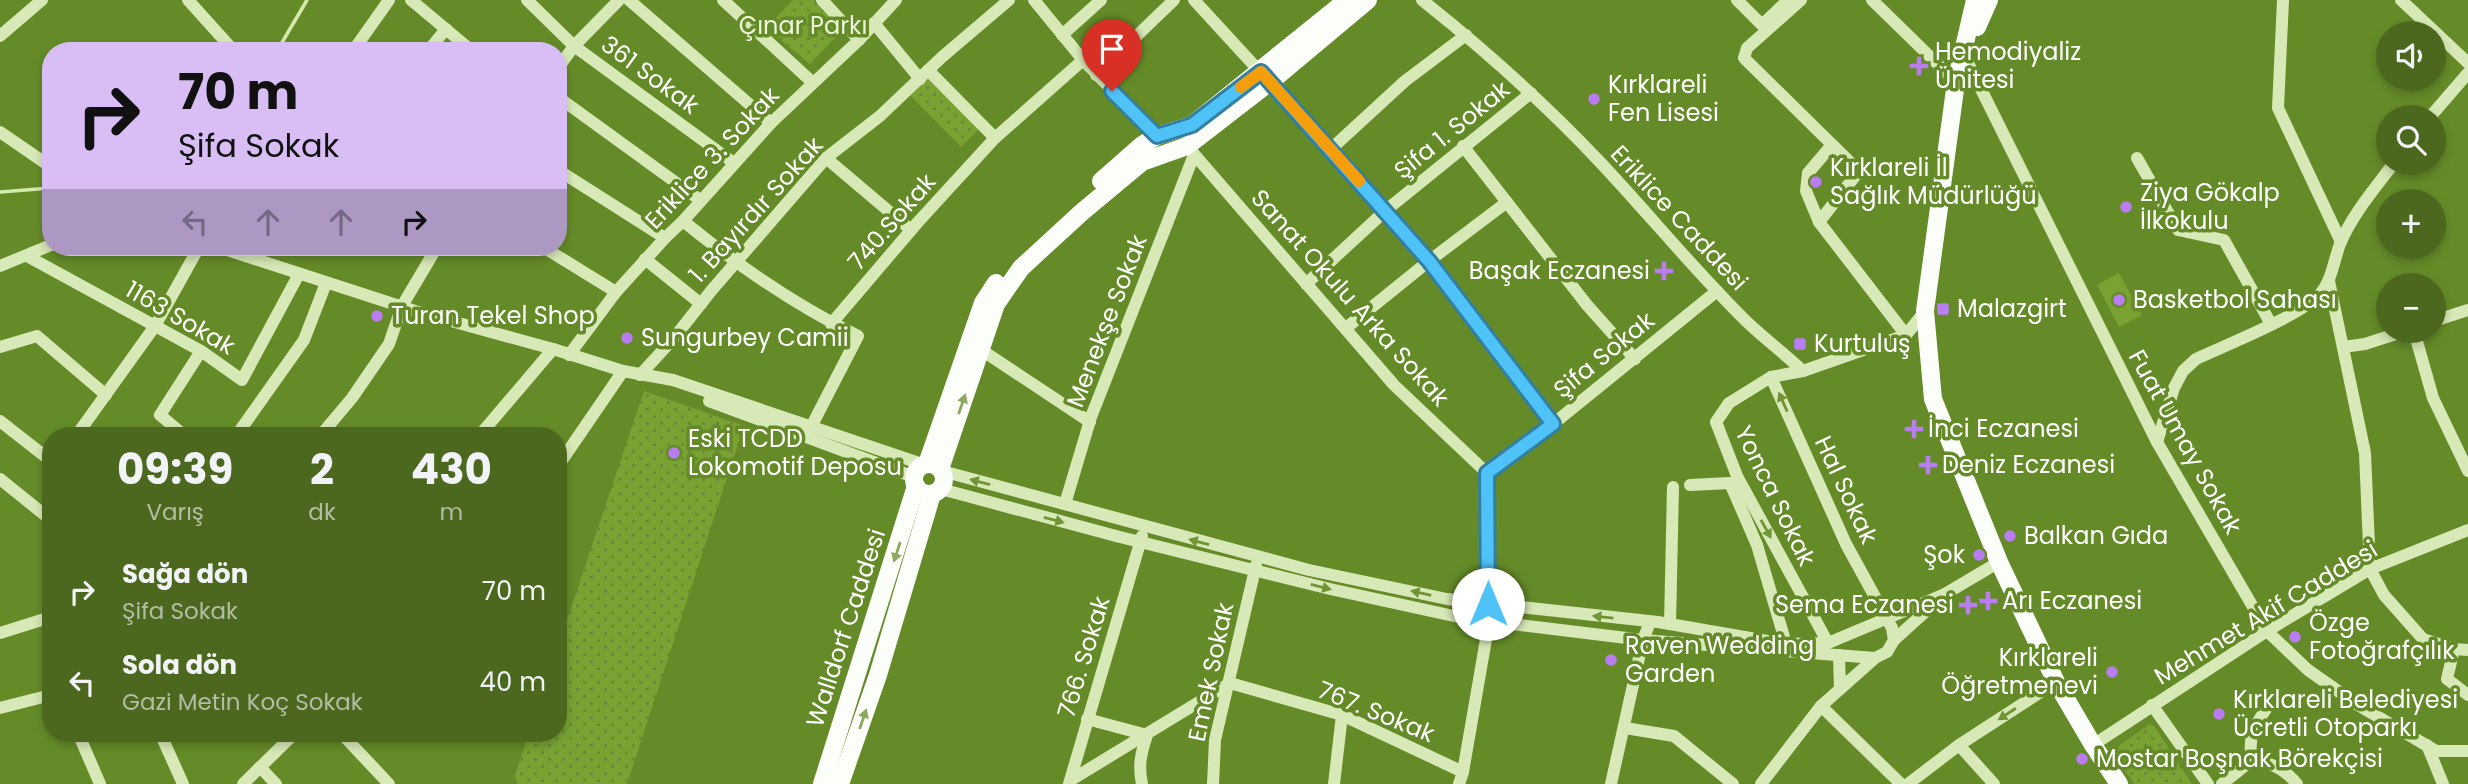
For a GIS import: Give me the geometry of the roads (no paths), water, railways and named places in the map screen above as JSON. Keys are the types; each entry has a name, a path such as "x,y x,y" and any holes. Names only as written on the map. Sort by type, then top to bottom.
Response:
{"main road":[{"name":"Walldorf Caddesi","path":"822,784 930,477 996,304 1021,268 1082,212 1142,162 1190,150 1348,0"},
{"name":"Walldorf Caddesi","path":"841,784 878,675 930,477 982,303 1004,272 1049,226 1142,145 1157,136 1192,125 1265,77 1368,0"},
{"path":"1975,0 1956,82 1924,311 1933,399 1999,562 2056,682 2112,781"},
{"path":"1964,55 1989,0"}],"street":[{"path":"0,36 42,0"},
{"path":"188,0 226,42"},
{"path":"359,42 389,0"},
{"path":"411,0 461,42"},
{"name":"361 Sokak","path":"527,0 574,47 734,163"},
{"path":"567,56 619,0"},
{"path":"629,0 771,123"},
{"path":"723,0 812,82"},
{"path":"822,0 859,40"},
{"name":"Eriklice 3. Sokak","path":"569,355 616,292 734,163 896,0"},
{"name":"1. Bayırdır Sokak","path":"640,375 827,159 880,116 1009,0"},
{"path":"1034,0 1096,75 1157,136"},
{"path":"1062,35 1101,0"},
{"path":"1096,75 1174,0"},
{"path":"1194,0 1331,149 1429,261 1553,424"},
{"name":"Eriklice Caddesi","path":"1422,0 1531,93 1748,323 1803,371"},
{"path":"1737,0 1762,25 1788,0"},
{"path":"1801,0 1747,48 1744,58 1830,146 1859,171 1819,222"},
{"path":"1872,0 1956,82"},
{"path":"2283,0 2277,108 2341,242"},
{"path":"2401,0 2468,64"},
{"path":"874,23 924,74 995,138"},
{"path":"435,42 446,29"},
{"path":"1331,149 1405,81 1466,35"},
{"name":"Fuat Umay Sokak","path":"1964,55 2157,442 2267,631 2308,670 2358,705 2437,751 2468,751"},
{"name":"740.Sokak","path":"831,324 911,230 995,138 1083,60"},
{"path":"2440,105 2468,73"},
{"name":"Şifa 1. Sokak","path":"1306,284 1385,211 1531,93"},
{"path":"567,104 700,200"},
{"path":"0,132 42,161"},
{"path":"1463,146 1587,305 1634,359"},
{"path":"1830,146 1808,173 1806,191 1819,222 1906,335"},
{"name":"Sanat Okulu Arka Sokak","path":"1190,150 1394,384 1487,473"},
{"name":"Menekşe Sokak","path":"1065,504 1090,422 1190,150"},
{"path":"2137,158 2178,230 2224,240 2271,324"},
{"path":"827,159 911,230"},
{"path":"2157,442 2174,388 2183,371 2196,359 2271,324 2320,295 2329,281 2341,242 2385,175"},
{"path":"567,176 665,238"},
{"path":"1346,328 1507,202"},
{"path":"683,220 736,264 831,324 858,337 811,427"},
{"path":"0,266 42,249"},
{"name":"1163 Sokak","path":"27,256 201,351 242,380 299,274"},
{"path":"83,427 155,326 194,256"},
{"path":"245,256 326,283 623,371 673,380 811,427 930,477 1065,504 1257,557 1447,599 1670,624 1786,644 1828,643 1945,594 1999,562"},
{"path":"331,427 389,344 402,306 430,256"},
{"path":"558,256 616,292"},
{"path":"646,259 701,304"},
{"path":"2329,281 2365,453 2370,569 2384,595 2423,639 2454,649 2468,650"},
{"path":"242,427 304,340 326,283"},
{"name":"Şifa Sokak","path":"1487,473 1553,424 1717,290"},
{"path":"2446,317 2468,310"},
{"path":"1803,371 1906,335 1924,311"},
{"path":"0,347 37,336 106,395"},
{"path":"2343,347 2376,340"},
{"path":"2418,343 2434,398 2464,453 2468,471"},
{"path":"487,427 552,349"},
{"path":"980,349 1090,422"},
{"path":"166,427 160,415 201,351"},
{"path":"567,453 623,371"},
{"name":"Yonca Sokak","path":"1803,371 1772,377 1729,403 1716,422 1737,476 1828,643"},
{"path":"640,375 930,477 1141,542 1341,592 1489,622 1643,640 1875,658"},
{"name":"Hal Sokak","path":"1772,377 1846,544 1892,628 1894,640"},
{"path":"0,421 42,454"},
{"path":"1461,778 1489,622 1487,473"},
{"path":"0,480 42,513"},
{"path":"1690,485 1730,483 1757,545 1786,644"},
{"path":"1670,624 1673,487"},
{"name":"766. Sokak","path":"1070,782 1144,527"},
{"name":"Mehmet Akif Caddesi","path":"2093,745 2267,631 2370,569 2468,530"},
{"name":"Emek Sokak","path":"1213,784 1215,740 1257,557"},
{"path":"1761,784 1821,706 1875,658 1886,652 1894,640 1945,594"},
{"path":"0,633 42,620"},
{"path":"1611,784 1643,640 1650,622"},
{"path":"2454,649 2447,679 2468,695"},
{"path":"1839,655 1840,689"},
{"path":"1908,784 1959,745 2056,682"},
{"path":"1070,782 1230,683"},
{"name":"767. Sokak","path":"1230,683 1342,715 1461,778"},
{"path":"0,708 42,697"},
{"path":"2252,760 2249,744 2251,733 2271,702"},
{"path":"2152,705 2208,784"},
{"path":"1821,706 1901,784"},
{"path":"1334,784 1342,715"},
{"path":"1087,719 1147,735"},
{"path":"1625,728 1674,737 1733,784"},
{"path":"1142,784 1140,756 1147,735"},
{"path":"82,742 100,784"},
{"path":"164,742 183,784"},
{"path":"243,784 286,742"},
{"path":"349,742 389,784"},
{"path":"1959,745 1994,784"},
{"path":"2427,745 2443,784"},
{"path":"2222,784 2252,760 2266,762 2290,775 2297,784"},
{"path":"260,767 275,784"}],"waterway":[{"path":"282,42 307,0"},
{"path":"0,192 42,189"}],"place":[{"name":"Hemodiyaliz Ünitesi","path":"1919,66"},
{"name":"Kırklareli Fen Lisesi","path":"1594,99"},
{"name":"Kırklareli İl Sağlık Müdürlüğü","path":"1816,182"},
{"name":"Ziya Gökalp İlkokulu","path":"2126,207"},
{"name":"Başak Eczanesi","path":"1664,271"},
{"name":"Basketbol Sahası","path":"2119,300"},
{"name":"Malazgirt","path":"1943,309"},
{"name":"Turan Tekel Shop","path":"377,316"},
{"name":"Sungurbey Camii","path":"627,338"},
{"name":"Kurtuluş","path":"1800,344"},
{"name":"İnci Eczanesi","path":"1914,429"},
{"name":"Eski TCDD Lokomotif Deposu","path":"674,453"},
{"name":"Deniz Eczanesi","path":"1928,465"},
{"name":"Balkan Gıda","path":"2010,536"},
{"name":"Şok","path":"1979,555"},
{"name":"Arı Eczanesi","path":"1988,601"},
{"name":"Sema Eczanesi","path":"1968,605"},
{"name":"Özge Fotoğrafçılık","path":"2295,637"},
{"name":"Raven Wedding Garden","path":"1611,660"},
{"name":"Kırklareli Öğretmenevi","path":"2112,672"},
{"name":"Kırklareli Belediyesi Ücretli Otoparkı","path":"2219,714"},
{"name":"Mostar Boşnak Börekçisi","path":"2082,759"}],"park label":[{"name":"Çınar Parkı","path":"803,26"}]}
